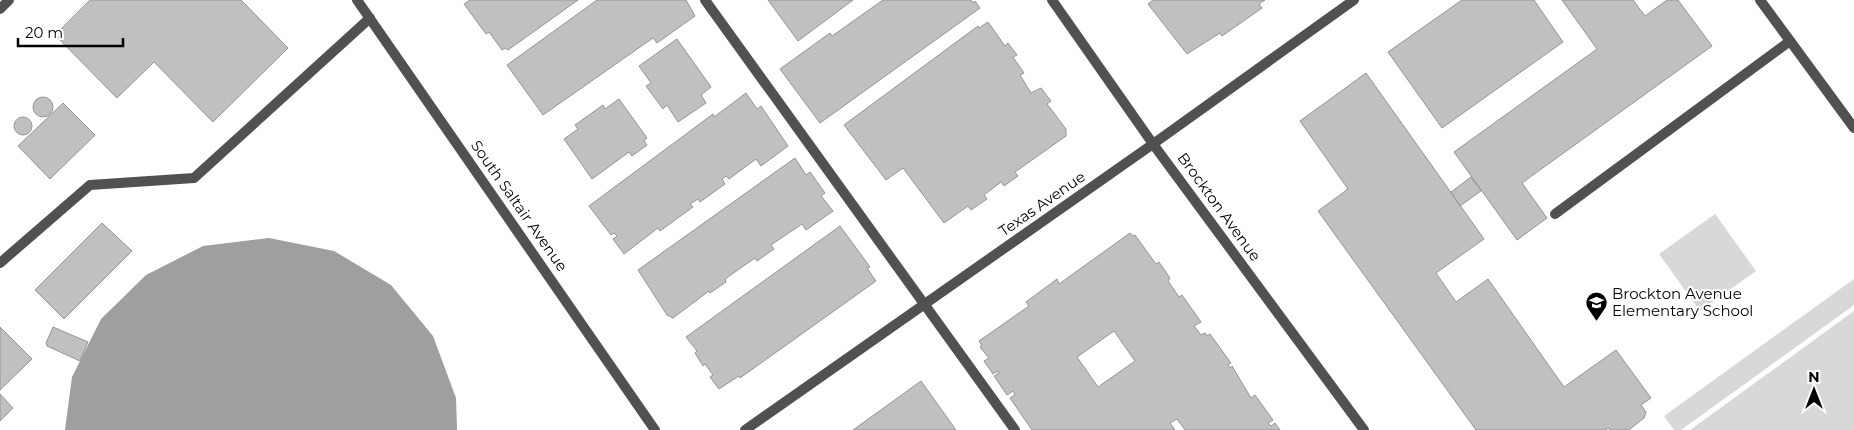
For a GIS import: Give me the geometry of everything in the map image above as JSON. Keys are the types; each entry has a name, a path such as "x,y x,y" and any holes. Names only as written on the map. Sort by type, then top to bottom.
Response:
{"street":[{"path":"0,9 9,0"},
{"name":"South Saltair Avenue","path":"357,0 655,430"},
{"path":"705,0 1015,430"},
{"name":"Brockton Avenue","path":"1052,0 1153,144 1364,430"},
{"name":"Texas Avenue","path":"745,430 925,305 1354,0"},
{"path":"1760,0 1854,128"},
{"path":"0,263 90,185 194,178 370,18"},
{"path":"1554,214 1790,40"}],"shaded area":[{"path":"1715,214 1756,271 1700,311 1659,254"},
{"path":"269,238 334,251 391,285 433,336 456,398 457,430 65,430 72,377 101,319 146,275 203,246"},
{"path":"1854,279 1854,305 1681,430 1674,430 1664,416"},
{"path":"1854,311 1854,430 1690,430"}],"building":[{"path":"90,0 241,0 288,48 213,122 154,62 117,98 55,35"},
{"path":"470,0 578,0 508,50 505,48 502,50 489,32 486,34 464,4"},
{"path":"597,0 686,0 695,16 657,43 653,38 543,115 507,65"},
{"path":"768,0 853,0 798,41"},
{"path":"883,0 971,0 973,3 975,1 980,8 820,123 780,69 830,33 832,36"},
{"path":"1153,0 1265,0 1259,4 1262,8 1222,36 1220,33 1187,54 1148,4"},
{"path":"1462,0 1534,0 1563,42 1442,128 1388,52"},
{"path":"1562,0 1633,0 1645,16 1667,0 1678,0 1712,46 1522,183 1547,218 1517,240 1454,152 1597,49"},
{"path":"988,22 1005,46 1008,43 1017,55 1013,57 1024,73 1020,75 1031,93 1041,88 1051,101 1047,104 1066,129 1066,136 1015,172 1018,176 1004,186 1001,182 984,195 987,199 971,210 968,206 944,223 903,168 886,180 844,125 978,26 979,28"},
{"path":"677,39 711,87 701,95 706,103 678,122 667,105 663,109 646,86 651,83 639,66"},
{"path":"1366,73 1484,239 1436,273 1456,302 1488,279 1564,387 1616,350 1651,398 1641,405 1646,412 1644,418 1629,430 1610,430 1609,428 1605,430 1476,430 1318,211 1348,189 1300,121"},
{"path":"746,93 757,109 761,106 788,146 761,166 756,159 729,179 726,176 722,179 725,184 700,202 698,199 690,204 693,207 660,231 658,228 624,254 613,239 617,236 614,233 611,235 589,206 713,114 714,117"},
{"path":"43,97 50,100 53,107 50,114 43,117 36,114 33,107 36,100"},
{"path":"619,99 647,138 644,141 647,145 632,156 629,152 592,179 564,139 578,129 575,125 603,105 605,109"},
{"path":"63,103 95,135 50,179 18,146"},
{"path":"19,117 27,117 32,122 30,133 19,135 14,130 14,122"},
{"path":"795,158 806,175 810,172 825,193 821,196 833,211 806,230 802,224 771,245 774,249 757,261 755,258 725,279 726,282 710,293 709,291 673,318 667,315 638,270"},
{"path":"1471,177 1481,191 1460,206 1451,192"},
{"path":"102,223 132,251 64,319 35,290"},
{"path":"840,226 870,267 867,268 876,281 740,378 739,376 719,389 710,377 713,375 705,364 703,366 695,353 697,351 686,337"},
{"path":"1130,233 1133,236 1135,235 1156,264 1159,262 1170,278 1168,281 1179,297 1182,295 1201,322 1194,326 1201,335 1205,333 1207,336 1210,334 1231,363 1228,365 1230,368 1232,366 1251,398 1255,395 1273,420 1268,423 1271,426 1275,423 1280,430 1185,430 1177,419 1170,423 1175,430 1032,430 1010,398 1015,395 1013,391 1007,395 994,376 999,373 998,371 993,374 984,361 989,358 980,347 982,346 979,341 1029,306 1026,302 1057,279 1059,284","holes":["1114,331 1135,361 1098,387 1077,357"]},
{"path":"0,327 32,359 0,390"},
{"path":"53,327 88,342 80,361 47,346 46,343"},
{"path":"921,381 956,430 853,430"},
{"path":"0,394 13,408 0,421"}],"place":[{"name":"Brockton Avenue Elementary School","path":"1596,322"}]}
